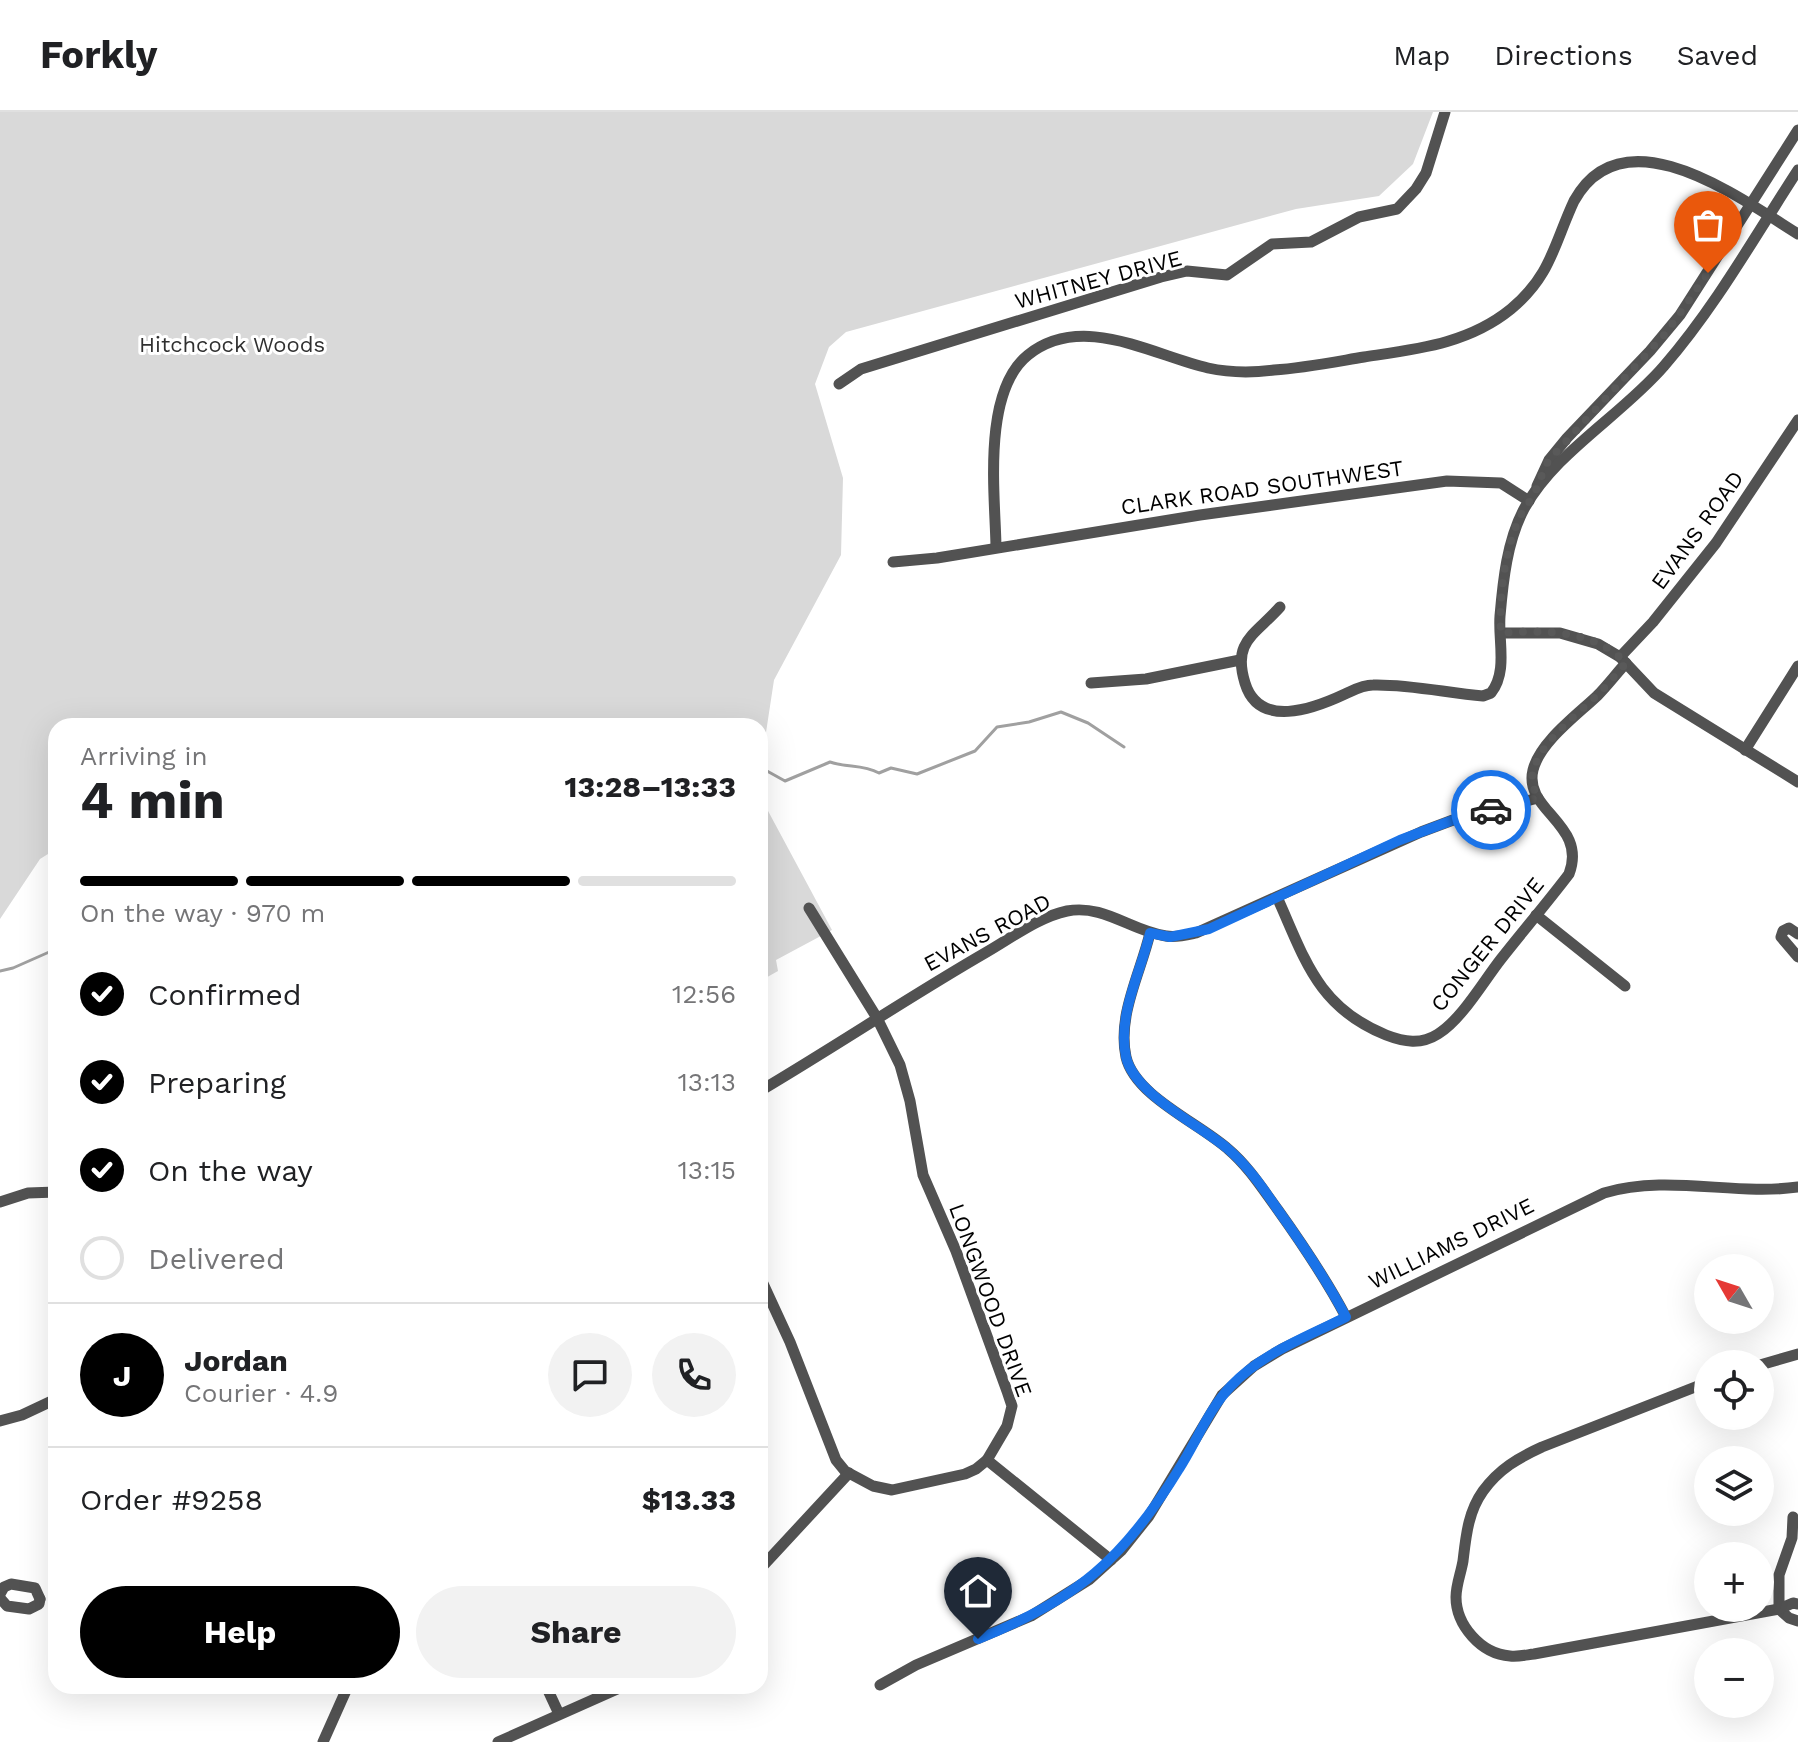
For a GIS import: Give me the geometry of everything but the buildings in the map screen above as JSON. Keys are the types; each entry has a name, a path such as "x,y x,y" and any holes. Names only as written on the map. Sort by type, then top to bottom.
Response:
{"street":[{"name":"WHITNEY DRIVE","path":"839,384 861,369 1161,277 1187,271 1227,275 1272,244 1311,242 1359,217 1397,209 1426,173 1445,112"},
{"path":"1280,607 1246,642 1240,660 1252,697 1268,711 1292,712 1358,687 1375,684 1483,696 1494,689 1500,672 1500,618 1509,550 1518,522 1541,473 1558,449 1680,315 1798,130"},
{"path":"996,546 995,456 1004,392 1016,367 1047,344 1084,337 1110,338 1208,368 1244,373 1422,349 1477,331 1525,297 1551,259 1581,187 1590,173 1606,162 1638,153 1669,157 1710,177 1798,234"},
{"path":"1532,497 1568,455 1629,402 1673,356 1716,298 1798,170"},
{"name":"EVANS ROAD","path":"768,1086 990,950 1063,912 1083,910 1104,913 1150,933 1170,937 1196,933 1421,832 1453,820 1538,798 1532,781 1539,757 1565,725 1598,695 1716,543 1798,420"},
{"name":"CLARK ROAD SOUTHWEST","path":"893,562 937,558 996,546 1447,481 1501,483 1532,497"},
{"path":"1501,633 1560,633 1598,644 1623,660 1654,693 1798,782"},
{"path":"1091,683 1146,679 1240,660"},
{"path":"1745,750 1798,666"},
{"name":"CONGER DRIVE","path":"1277,897 1299,947 1324,992 1340,1008 1365,1025 1404,1041 1430,1038 1445,1028 1569,874 1573,860 1566,831 1538,798"},
{"name":"LONGWOOD DRIVE","path":"809,908 877,1018 905,1080 923,1175 956,1251 1012,1406 1007,1426 987,1460"},
{"path":"1536,915 1625,986"},
{"path":"1798,934 1789,928 1783,931 1781,937 1798,957"},
{"path":"1150,933 1126,1015 1125,1050 1129,1066 1144,1087 1224,1145 1247,1168 1319,1268 1346,1317"},
{"name":"WILLIAMS DRIVE","path":"880,1685 916,1665 1031,1616 1090,1579 1149,1516 1214,1407 1232,1385 1268,1357 1580,1203 1621,1188 1654,1185 1798,1187"},
{"path":"0,1202 28,1193 48,1192"},
{"path":"768,1294 836,1460 849,1473 873,1486 892,1490 965,1474 987,1460 1111,1560"},
{"path":"1774,1361 1798,1354"},
{"path":"1694,1387 1542,1447 1499,1472 1482,1493 1471,1514 1457,1586 1457,1608 1465,1627 1475,1640 1490,1650 1508,1656 1534,1654 1798,1604"},
{"path":"0,1421 48,1403"},
{"path":"768,1560 849,1473"},
{"path":"1793,1517 1792,1538 1779,1575 1779,1609 1798,1621"},
{"path":"8,1584 30,1587 38,1591 40,1599 35,1608 29,1609 7,1606 0,1596 8,1584"},
{"path":"40,1599 48,1600"},
{"path":"323,1742 344,1694"},
{"path":"550,1694 559,1714"},
{"path":"498,1742 605,1694"}],"green space":[{"name":"Hitchcock Woods","path":"0,112 1433,112 1413,164 1379,196 1296,209 846,332 829,347 815,384 843,478 841,555 774,680 768,719 48,718 48,854 40,859 0,919"},
{"path":"768,811 832,930 776,960 778,971 768,977"}],"waterway":[{"path":"768,772 785,781 830,762 879,773 891,768 917,774 975,751 997,727 1029,722 1061,712 1088,723 1124,747"},
{"path":"0,971 48,953"}],"way so far":[{"path":"1491,810 1538,798 1532,781 1539,757 1565,725 1598,695 1626,663 1598,644 1573,635 1546,631 1501,633 1500,618 1509,550 1518,522 1549,460 1666,333 1708,273"}],"route":[{"path":"978,1639 1031,1616 1090,1579 1121,1551 1148,1518 1214,1407 1232,1385 1268,1357 1346,1317 1319,1268 1247,1168 1224,1145 1144,1087 1133,1074 1125,1050 1126,1015 1150,933 1170,937 1209,929 1400,840 1453,820 1491,810"}]}
